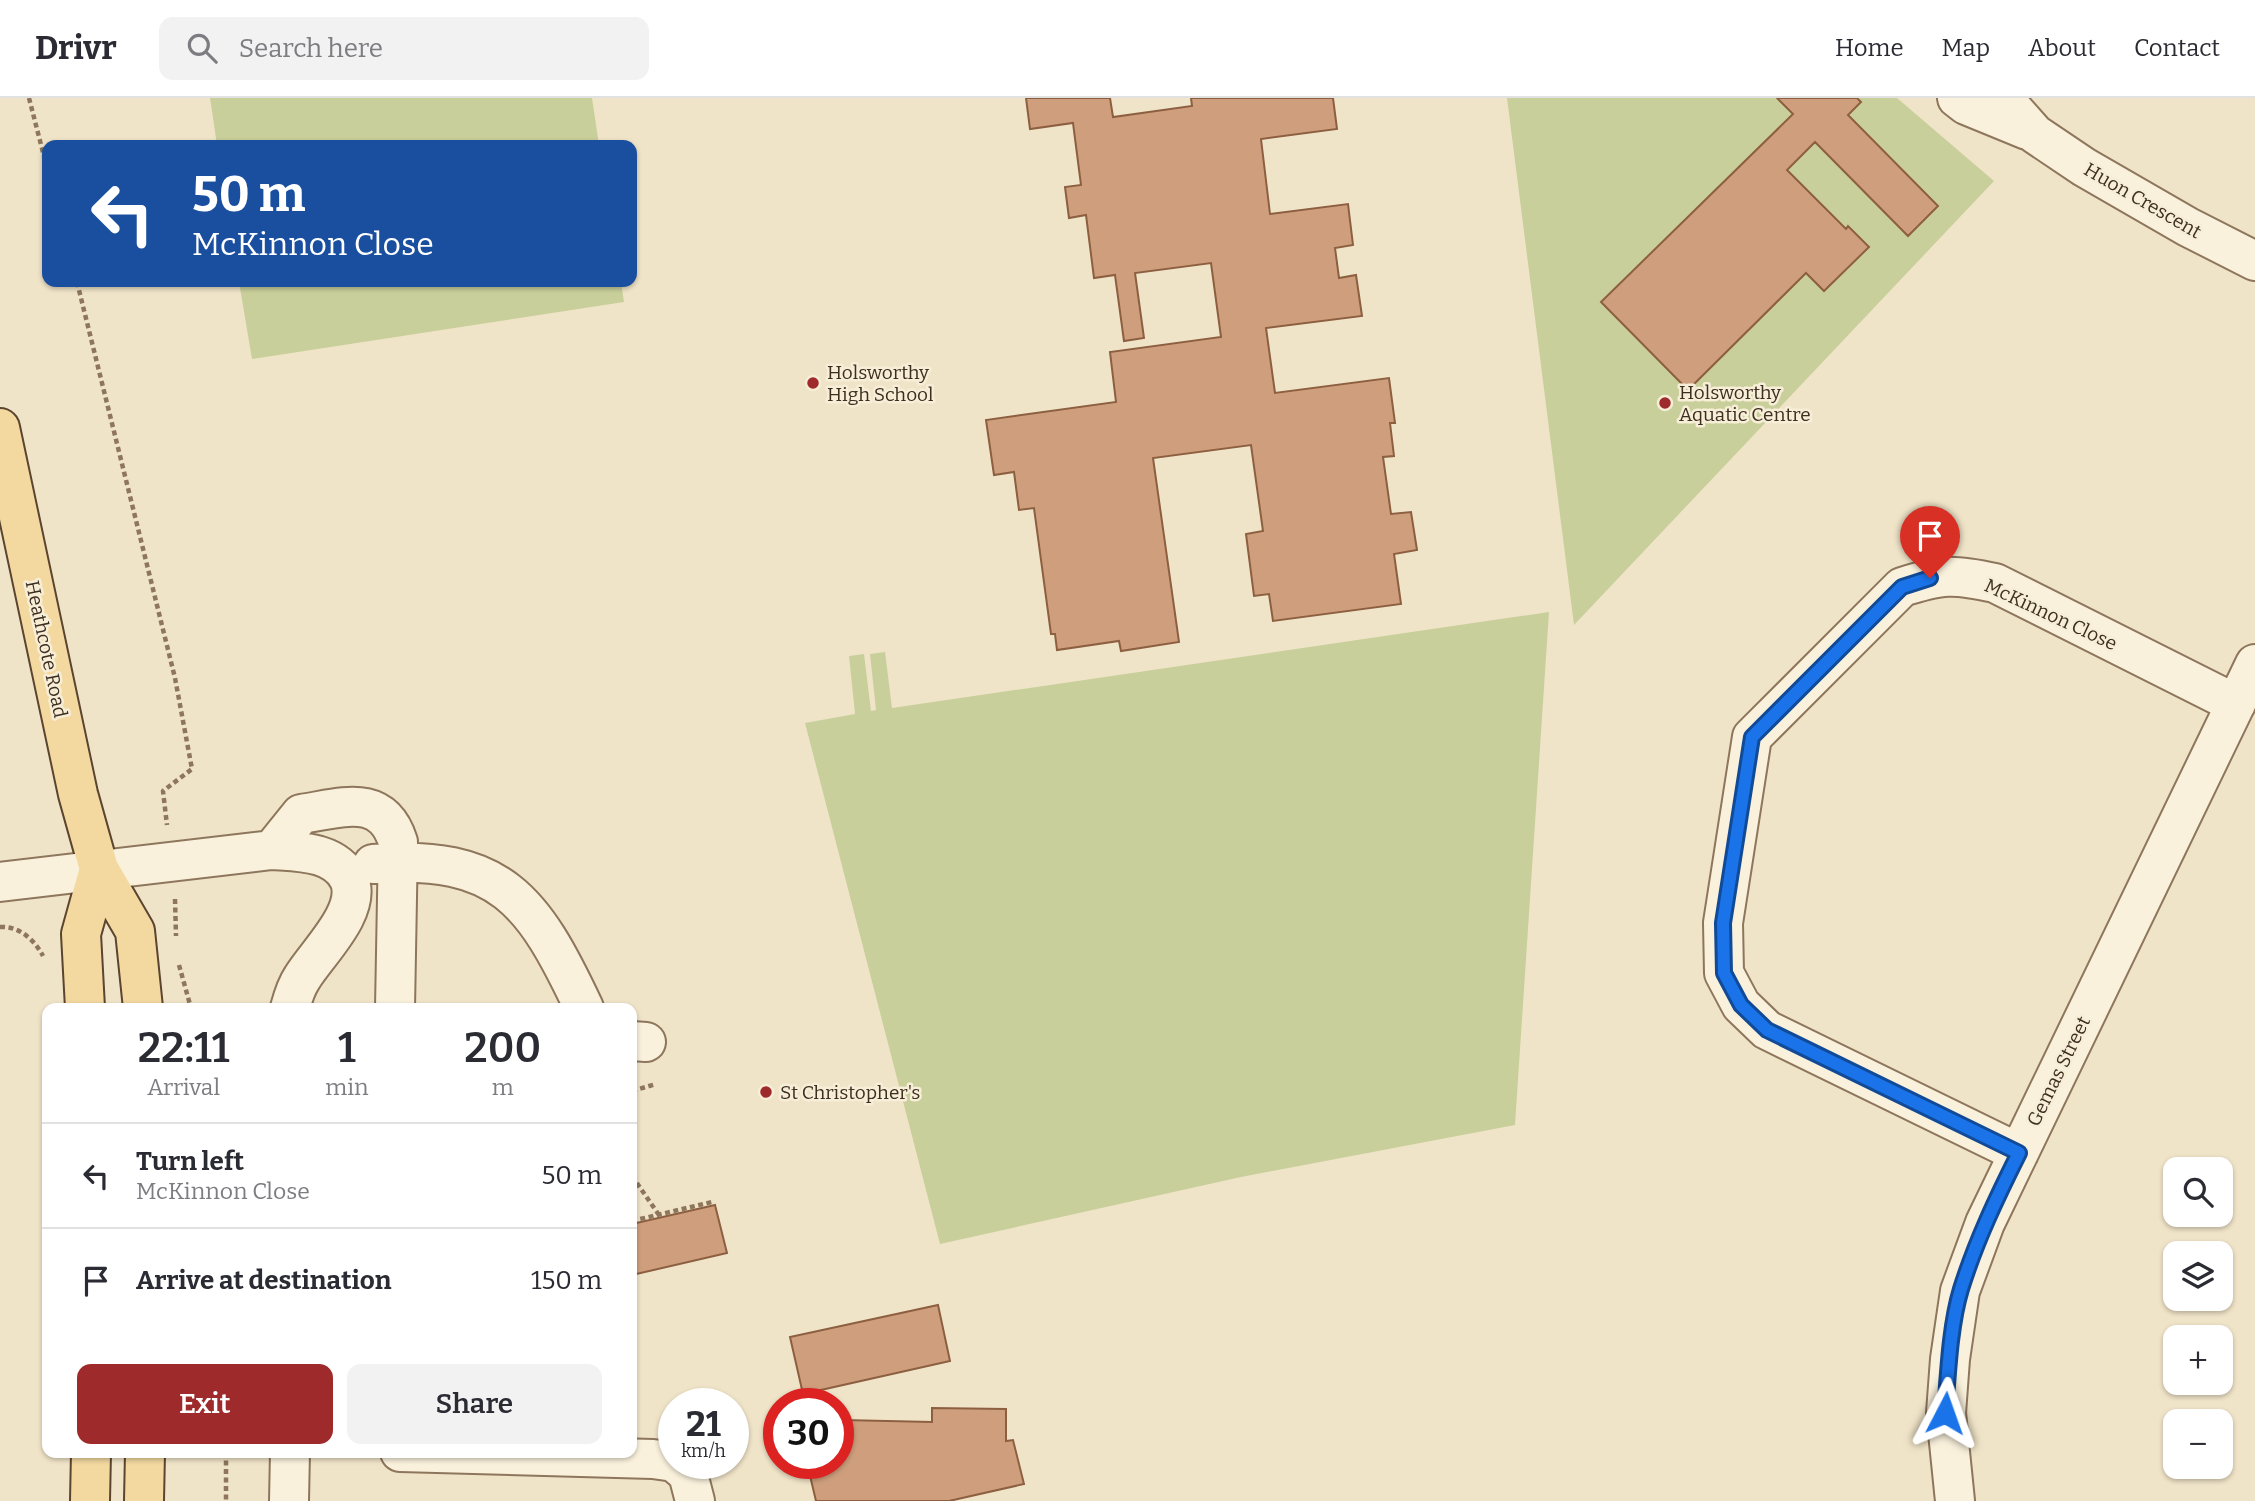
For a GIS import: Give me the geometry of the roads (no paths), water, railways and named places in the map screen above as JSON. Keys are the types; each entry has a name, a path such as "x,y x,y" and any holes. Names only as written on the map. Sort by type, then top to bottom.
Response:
{"main road":[{"name":"Heathcote Road","path":"0,428 78,794 99,869 135,931 142,1003"},
{"path":"85,1003 81,934 99,869"},
{"path":"90,1501 91,1458"},
{"path":"144,1501 145,1458"}],"street":[{"name":"Huon Crescent","path":"1957,98 1966,105 2035,134 2135,198 2255,261"},
{"name":"Huon Crescent","path":"2003,98 2035,134"},
{"name":"McKinnon Close","path":"2019,1153 1767,1030 1741,1005 1724,973 1723,923 1752,737 1902,587 1930,578 1957,575 1994,583 2236,704"},
{"name":"Gemas Street","path":"1955,1501 1945,1413 1960,1291 1985,1223 2255,664"},
{"path":"272,850 301,814 367,807 383,814 393,825 398,842 395,1003"},
{"path":"0,882 272,850 323,857 336,863 346,873 352,897 348,910 302,977 292,1003"},
{"path":"346,873 373,864 398,862 454,866 482,876 506,890 527,911 556,950 582,1003"},
{"path":"289,1501 290,1458"},
{"path":"617,1458 658,1460"},
{"path":"689,1479 695,1501"}],"place":[{"name":"Holsworthy High School","path":"813,383"},
{"name":"Holsworthy Aquatic Centre","path":"1665,403"},
{"name":"St Christopher's","path":"766,1092"}]}
